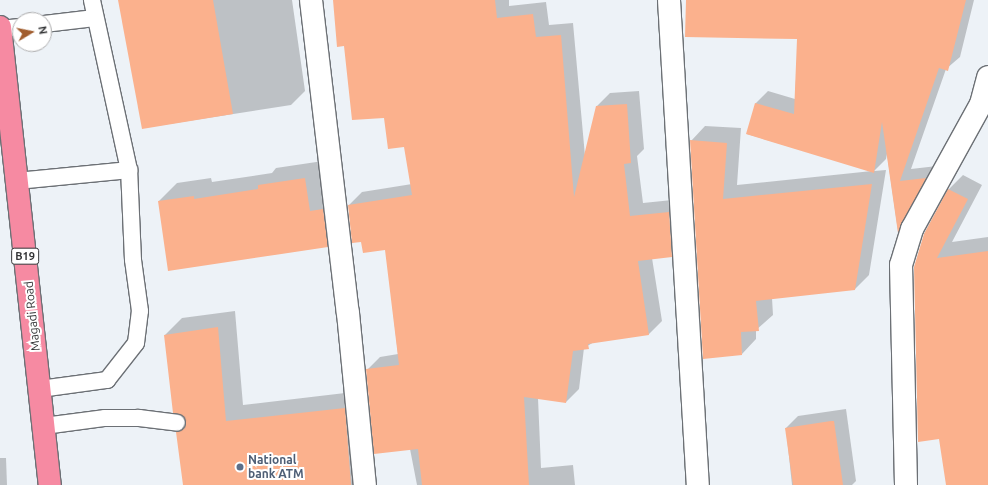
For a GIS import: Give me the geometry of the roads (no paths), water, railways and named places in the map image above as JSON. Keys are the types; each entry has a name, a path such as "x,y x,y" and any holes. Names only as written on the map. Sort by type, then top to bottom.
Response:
{"highway":[{"name":"Magadi Road","path":"0,28 3,80 16,181 50,485"}],"street":[{"path":"312,0 348,313 364,485"},
{"path":"669,0 698,485"},
{"path":"906,485 901,265 912,229 981,104 988,76"}],"lane":[{"path":"40,389 107,380 136,343 140,311 134,260 129,170 92,0"},
{"path":"52,23 95,18"},
{"path":"0,28 12,27"},
{"path":"16,181 129,170"},
{"path":"44,426 105,418 139,418 177,423"}],"place":[{"name":"National bank ATM","path":"240,467"}]}
